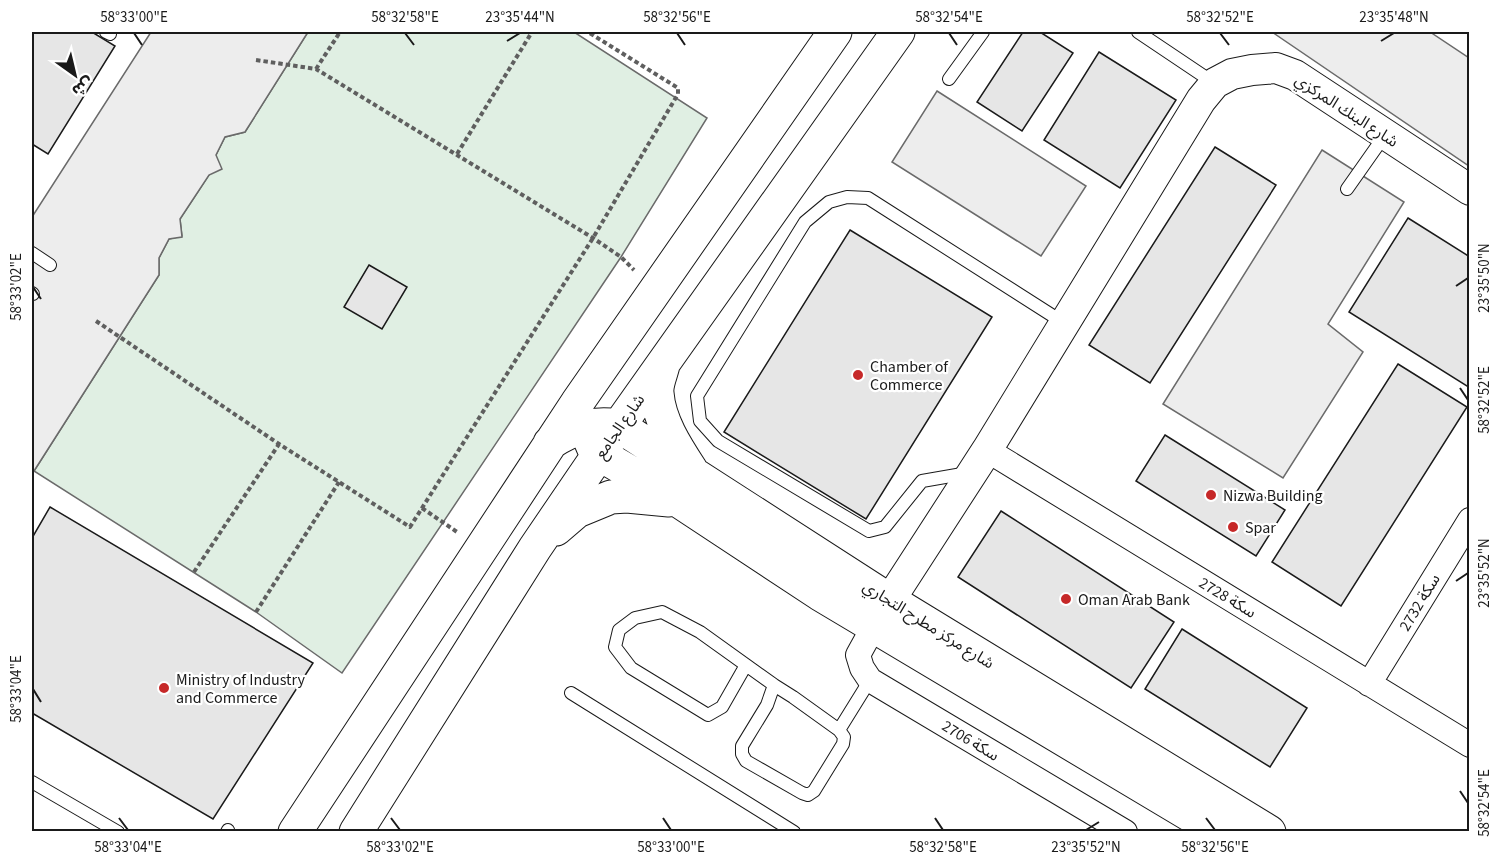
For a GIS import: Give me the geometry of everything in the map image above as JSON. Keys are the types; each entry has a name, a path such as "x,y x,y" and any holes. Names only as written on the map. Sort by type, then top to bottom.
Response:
{"main road":[{"path":"295,831 550,443 835,32"},
{"name":"شارع الجامع","path":"356,831 535,548 602,435 664,363 898,32"},
{"path":"550,443 568,433 602,435 592,408 605,378 612,352"},
{"path":"535,548 577,511 611,497 687,489 661,411 657,391 664,363"},
{"name":"شارع مركز مطرح التجاري","path":"602,435 1219,831"},
{"name":"شارع مركز مطرح التجاري","path":"881,613 1253,827"}],"street":[{"name":"شارع البنك المركزي","path":"1215,83 1232,74 1252,70 1276,68 1295,75 1470,190"},
{"path":"870,680 862,668 858,655 881,613 980,461 1201,100 1215,83"},
{"name":"سكة 2728","path":"980,461 1369,684 1470,745"},
{"name":"سكة 2732","path":"1369,684 1470,520"},
{"name":"سكة 2706","path":"870,680 1125,831"}],"lane":[{"path":"949,79 983,32"},
{"path":"1137,32 1215,83"},
{"path":"1347,189 1385,134"},
{"path":"980,461 922,481 885,526 869,531 718,441 700,421 697,396 805,222 829,202 847,197 868,198 1064,323"},
{"path":"32,253 50,265"},
{"path":"746,665 722,707 708,715 631,668 615,647 619,630 635,618 662,612 700,632 839,730 844,737 843,744 814,791 808,795 746,761 742,754 742,746 767,705 774,686"},
{"path":"839,730 870,680"},
{"path":"572,693 794,831"},
{"path":"32,782 118,831"}],"path":[{"path":"316,69 340,32"},
{"path":"457,154 532,32"},
{"path":"96,321 279,444 410,527 593,238 678,94 678,88 588,32"},
{"path":"256,60 316,69 593,238 621,257 634,270"},
{"path":"194,572 279,444"},
{"path":"256,612 339,482"},
{"path":"422,508 457,532"}],"green space":[{"path":"308,32 574,32 707,118 621,257 342,673 256,612 34,471 159,275 159,258 169,239 182,236 180,219 209,175 225,137 245,132"}],"shaded area":[{"path":"151,32 308,32 245,132 225,137 216,155 222,169 209,175 180,219 182,237 169,239 159,258 159,275 34,471 32,469 32,217"},
{"path":"1272,32 1430,32 1469,58 1469,166"},
{"path":"937,91 1086,186 1041,256 892,162"},
{"path":"1322,150 1404,202 1328,324 1363,352 1283,478 1163,404"}],"building":[{"path":"32,32 92,32 115,46 48,154 32,144"},
{"path":"1023,32 1040,32 1073,53 1022,131 977,102"},
{"path":"1099,52 1176,100 1120,188 1044,140"},
{"path":"1215,147 1276,185 1150,383 1089,345"},
{"path":"1408,218 1470,257 1470,388 1349,312"},
{"name":"Chamber of Commerce","path":"850,230 992,317 866,519 724,432"},
{"path":"369,265 407,287 382,329 344,307"},
{"path":"1398,364 1467,407 1341,606 1272,562"},
{"name":"Nizwa Building","path":"1165,435 1285,510 1256,556 1136,481"},
{"name":"Ministry of Industry and Commerce","path":"50,507 313,663 213,819 32,713 32,538"},
{"name":"Oman Arab Bank","path":"1001,511 1174,622 1131,688 958,577"},
{"path":"1182,629 1307,708 1270,767 1145,689"}],"place":[{"name":"Chamber of Commerce","path":"858,375"},
{"name":"Nizwa Building","path":"1211,495"},
{"name":"Spar","path":"1233,527"},
{"name":"Oman Arab Bank","path":"1066,599"},
{"name":"Ministry of Industry and Commerce","path":"164,688"}]}
